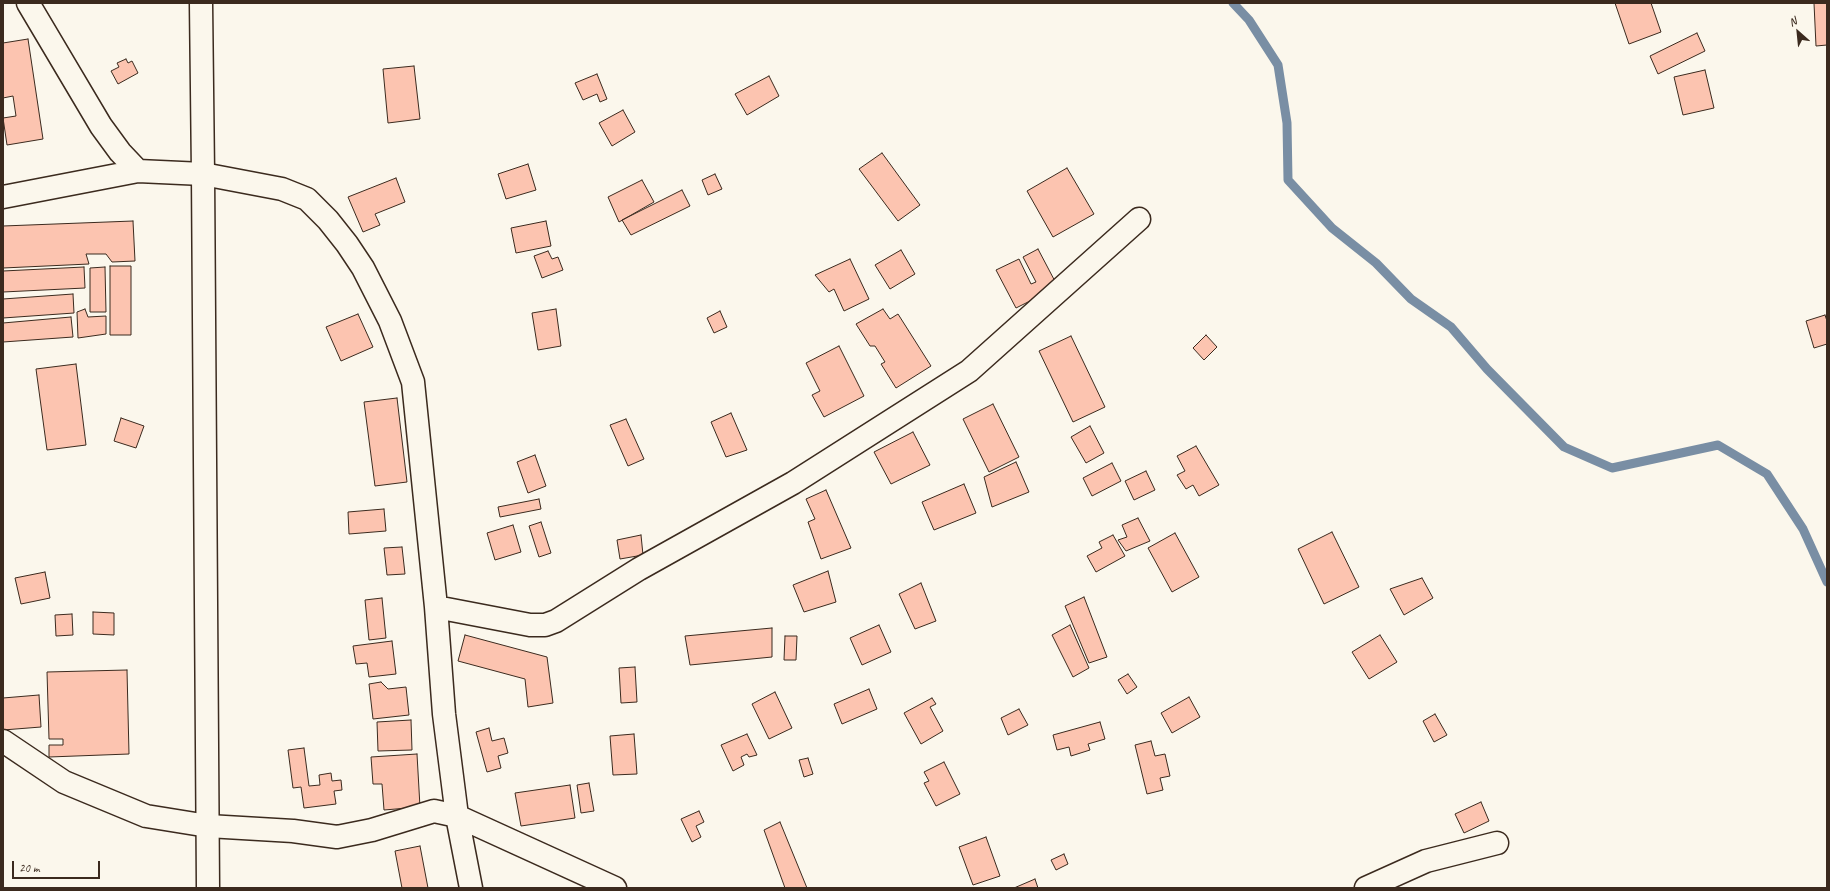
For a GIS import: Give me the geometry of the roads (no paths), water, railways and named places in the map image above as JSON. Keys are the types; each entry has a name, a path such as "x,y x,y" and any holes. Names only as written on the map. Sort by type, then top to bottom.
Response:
{"street":[{"path":"28,3 101,126 120,152 138,171"},
{"path":"201,3 208,888"},
{"path":"3,197 138,171 203,174 282,189 307,199 328,220 363,268 390,321 413,382 436,606 444,714 457,816 470,888"},
{"path":"436,606 530,625 545,625 556,621 639,569 793,483 969,371 1139,219"},
{"path":"3,741 64,782 146,816 208,826 292,831 336,837 372,830 434,811 457,816 615,888"},
{"path":"1366,888 1426,862 1497,843"}],"waterway":[{"path":"1233,3 1249,20 1278,65 1287,123 1288,180 1332,228 1376,263 1411,299 1451,327 1487,369 1564,447 1612,468 1718,445 1767,474 1803,529 1827,582"}]}
